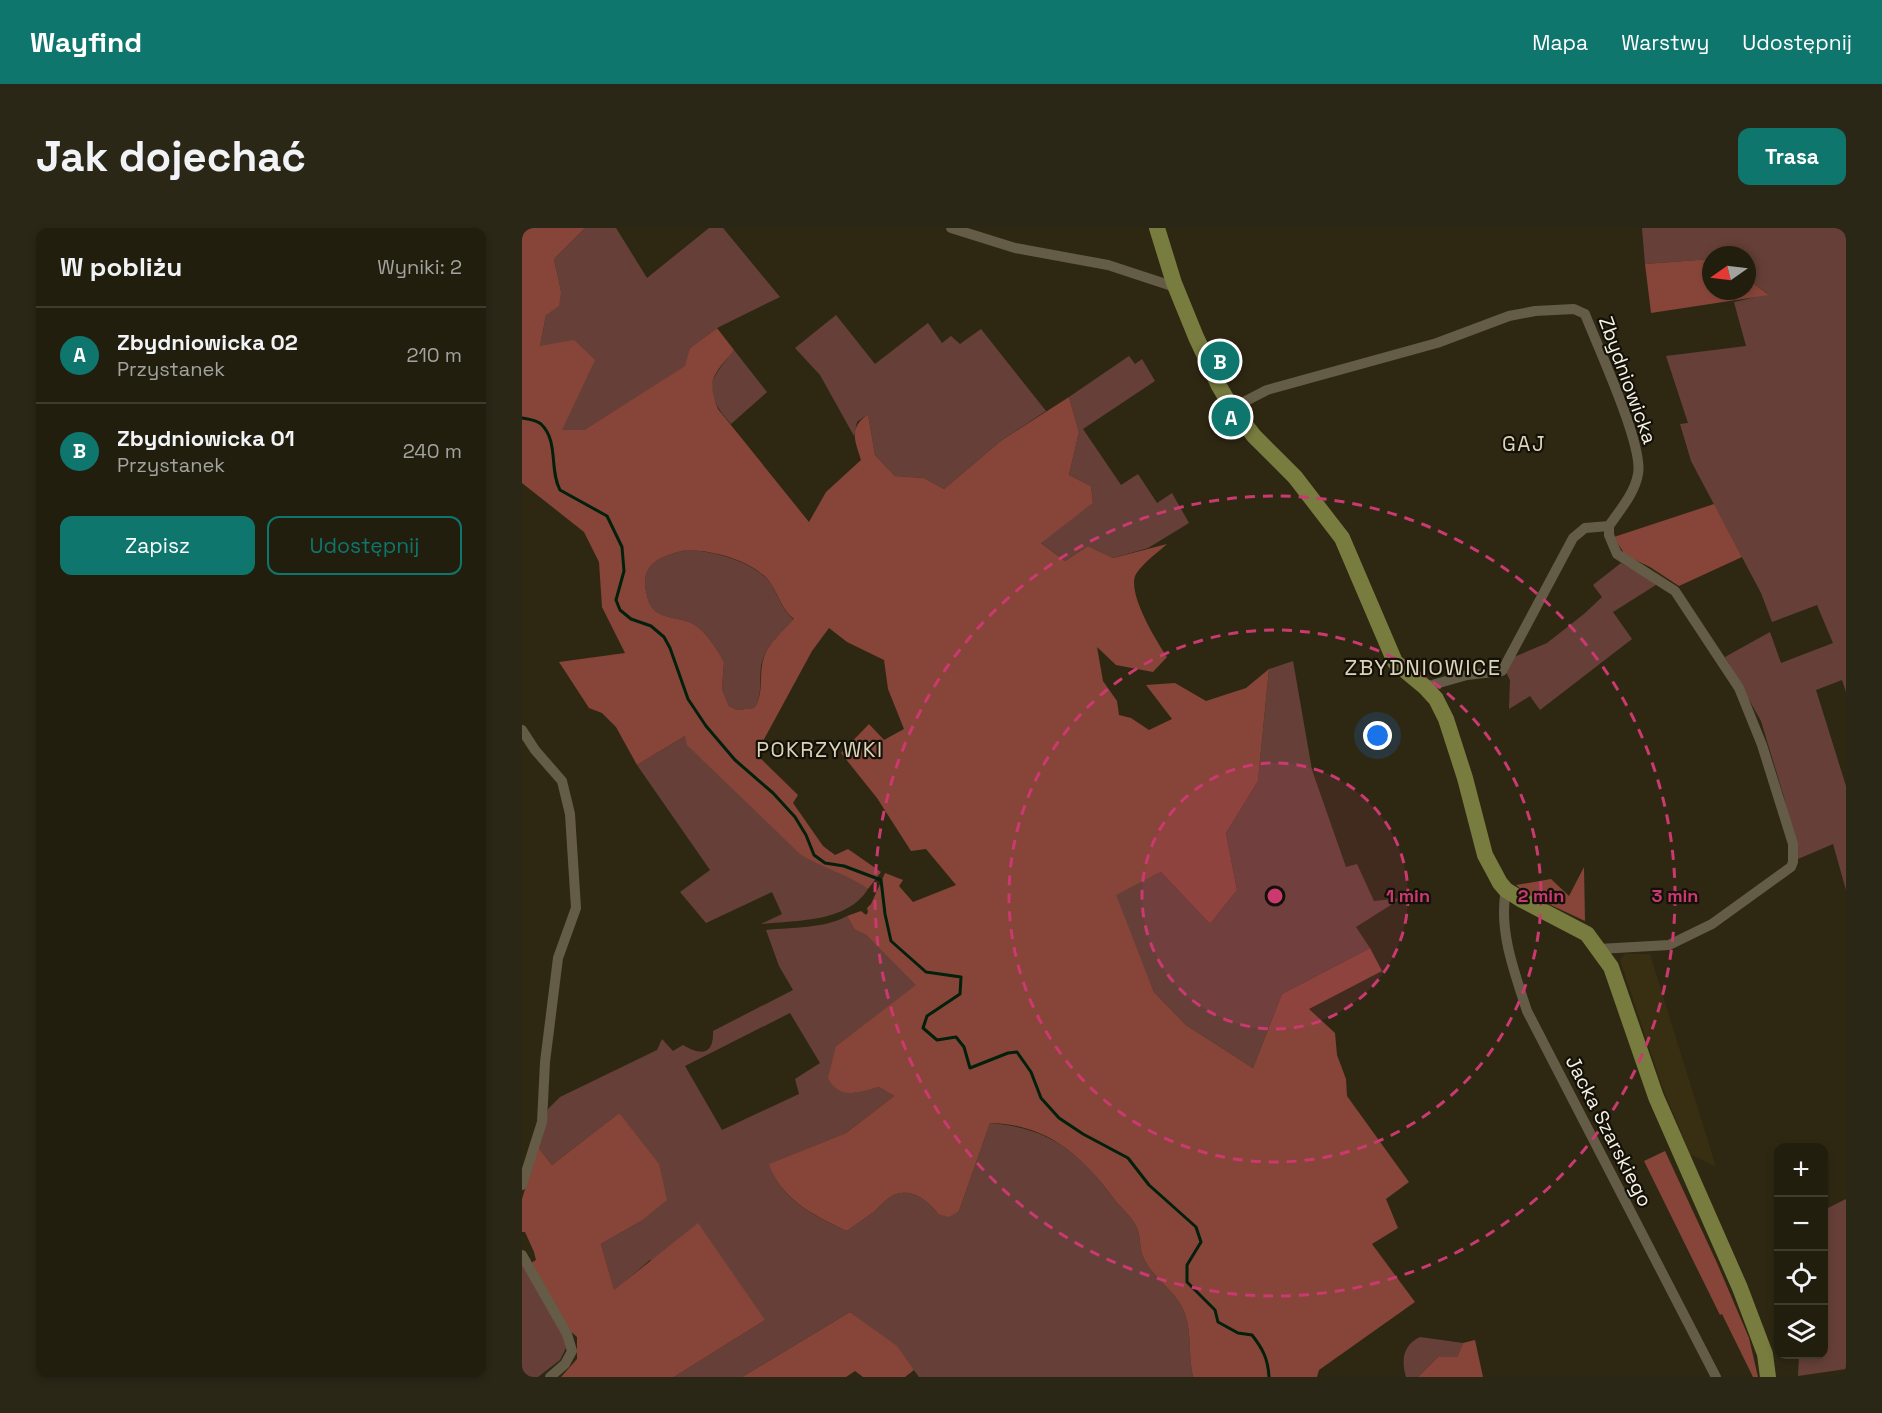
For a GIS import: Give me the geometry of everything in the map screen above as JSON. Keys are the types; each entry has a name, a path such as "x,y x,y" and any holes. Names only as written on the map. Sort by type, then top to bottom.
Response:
{"street":[{"path":"951,228 1015,248 1108,264 1175,287"},
{"path":"1158,228 1175,287 1202,351 1232,408 1254,436 1299,482 1342,538 1395,662 1436,699 1446,719 1465,778 1485,855 1500,883 1506,890 1587,934 1611,967 1656,1097 1740,1288 1765,1354 1768,1377"},
{"name":"Zbydniowicka","path":"1232,408 1267,390 1437,343 1509,316 1535,311 1574,309 1585,314 1627,420 1639,472 1634,487 1609,526"},
{"path":"1425,687 1467,675 1502,671 1574,538 1585,528 1609,526 1609,535 1617,554 1675,591 1739,688 1762,745 1793,844 1793,862 1791,867 1712,924 1669,945 1599,949"},
{"path":"522,730 535,750 562,781 570,814 576,908 558,958 546,1062 542,1122 522,1185"},
{"name":"Jacka Szarskiego","path":"1506,890 1502,907 1513,969 1527,1011 1716,1377"},
{"path":"522,1255 567,1334 572,1351 565,1364 550,1377"}],"shaded area":[{"path":"522,228 585,228 554,259 561,291 559,306 546,315 540,346 574,340 595,360 562,430 584,430 685,366 690,348 717,328 734,350 714,376 712,390 718,409 809,522 826,492 861,460 855,441 855,430 868,414 875,455 895,476 924,478 944,489 1002,440 1069,397 1079,432 1069,475 1091,486 1093,503 1041,543 1065,561 1088,546 1113,558 1167,544 1139,570 1134,582 1144,617 1167,657 1153,672 1116,665 1097,647 1103,681 1117,701 1119,715 1131,718 1149,730 1172,719 1146,685 1175,683 1206,701 1246,688 1269,669 1258,781 1226,833 1237,890 1210,924 1161,872 1116,895 1154,992 1186,1025 1253,1068 1282,994 1370,948 1382,971 1309,1009 1335,1033 1337,1055 1346,1079 1347,1096 1409,1182 1386,1199 1398,1228 1372,1244 1415,1302 1319,1370 1317,1377 1193,1377 1185,1314 1177,1299 1144,1259 1135,1224 1102,1183 1076,1156 1046,1136 1029,1129 990,1123 959,1211 949,1217 938,1214 923,1199 909,1193 902,1193 887,1199 875,1211 847,1231 811,1213 791,1197 774,1177 769,1164 846,1133 894,1096 879,1087 850,1093 844,1092 838,1090 828,1078 836,1046 916,985 866,935 855,930 847,916 861,911 866,915 867,908 885,873 903,880 899,886 913,902 956,885 926,849 911,851 877,798 841,753 869,724 884,740 904,729 888,689 884,660 847,642 829,628 812,651 756,754 798,795 793,803 823,846 835,855 848,849 881,872 868,889 800,854 687,745 685,736 637,765 616,727 602,713 589,708 559,662 625,653 602,607 599,562 584,532 522,483","holes":["697,551 733,558 755,569 771,584 794,619 766,652 762,663 759,696 754,708 737,710 729,706 722,689 724,662 704,632 690,622 660,614 653,609 649,601 645,584 646,576 654,563 677,552"]},
{"path":"585,228 616,228 647,278 709,228 723,228 780,297 717,328 690,348 686,366 584,430 562,430 540,346 546,315 561,291 554,259"},
{"path":"1642,228 1846,228 1846,692 1842,680 1816,690 1846,786 1846,890 1833,844 1798,859 1784,797 1761,721 1725,657 1770,632 1781,663 1833,643 1817,605 1772,622 1761,593 1691,461 1680,424 1688,423 1666,356 1746,346 1734,302 1756,300 1756,297 1768,294 1756,285 1756,246 1702,246 1702,260 1645,264"},
{"path":"1702,260 1702,300 1736,300 1651,313 1645,264"},
{"path":"1756,286 1769,295 1756,297"},
{"path":"836,315 875,364 928,323 942,343 951,336 960,344 981,329 1046,411 1002,440 944,489 924,478 895,476 875,455 868,414 857,422 854,436 820,375 795,348"},
{"path":"734,350 767,392 731,424 715,402 712,386 718,371"},
{"path":"1129,356 1135,364 1142,359 1155,381 1083,429 1121,485 1138,474 1157,503 1172,493 1189,523 1148,548 1113,558 1088,546 1065,561 1040,542 1093,503 1091,486 1069,475 1079,432 1069,397"},
{"path":"1714,504 1742,557 1679,586 1650,567 1625,555 1614,537"},
{"path":"686,550 720,555 755,569 771,584 784,608 794,620 774,640 766,652 761,666 759,698 754,708 737,710 729,706 722,689 724,662 704,632 690,622 660,614 649,602 645,584 649,569 660,559"},
{"path":"1621,563 1659,583 1613,612 1632,639 1540,710 1530,696 1509,709 1510,680 1505,670 1514,657 1547,643 1584,614 1602,597 1593,585"},
{"path":"1293,661 1312,770 1346,867 1357,864 1374,901 1402,898 1356,927 1370,948 1282,994 1253,1068 1186,1025 1154,992 1115,895 1161,872 1210,924 1237,890 1226,833 1258,781 1269,669"},
{"path":"685,736 868,889 859,900 834,914 820,918 761,924 782,914 772,892 706,923 680,892 710,870 637,765"},
{"path":"1584,867 1585,921 1527,894 1516,885 1551,879 1569,896"},
{"path":"847,916 855,930 866,935 917,985 836,1046 854,1093 879,1087 894,1096 846,1133 770,1164 781,1187 811,1213 847,1231 896,1194 916,1195 929,1203 938,1214 959,1211 990,1123 1030,1130 1046,1137 1061,1145 1088,1168 1135,1224 1144,1259 1177,1299 1185,1314 1193,1377 919,1377 896,1346 850,1312 742,1377 674,1377 765,1320 650,1260 614,1291 601,1244 641,1221 619,1113 552,1165 538,1147 548,1109 560,1097 657,1050 662,1039 673,1051 683,1045 701,1052 709,1049 713,1031 793,990 779,966 766,930 808,927","holes":["790,1013 820,1063 795,1079 799,1094 722,1130 685,1066"]},
{"path":"1625,954 1650,954 1716,1167 1690,1154 1662,1086 1620,960"},
{"path":"619,1113 659,1164 667,1200 641,1221 601,1244 614,1290 698,1223 765,1320 674,1377 561,1377 577,1359 577,1337 566,1327 531,1263 536,1260 525,1232 522,1232 522,1199 538,1147 552,1165"},
{"path":"1665,1151 1749,1338 1758,1377 1753,1377 1722,1314 1720,1315 1644,1161"},
{"path":"1846,1199 1846,1369 1798,1376 1799,1359 1828,1359 1828,1208"},
{"path":"522,1263 563,1336 566,1348 560,1360 538,1377 522,1377"},
{"path":"850,1312 897,1346 914,1370 905,1377 863,1377 855,1371 846,1377 742,1377"},
{"path":"1420,1337 1463,1343 1457,1357 1438,1357 1418,1377 1406,1377 1405,1354 1410,1344"},
{"path":"1475,1340 1483,1377 1418,1377 1438,1357 1457,1357 1463,1343"}],"waterway":[{"path":"522,418 541,424 547,431 560,490 607,516 622,547 624,571 616,600 620,610 631,619 651,626 664,637 688,699 706,726 735,760 773,793 795,817 814,855 825,863 844,866 881,880 891,941 926,972 961,977 960,994 927,1016 923,1028 937,1040 956,1037 964,1047 970,1068 1008,1053 1017,1052 1031,1072 1041,1098 1059,1118 1083,1134 1128,1158 1149,1185 1196,1227 1201,1242 1187,1265 1187,1282 1215,1310 1218,1322 1238,1333 1252,1335 1264,1354 1269,1377"}],"place":[{"name":"Zbydniowicka 01","path":"1220,361"},
{"name":"Zbydniowicka 02","path":"1231,417"}],"district":[{"name":"GAJ","path":"1524,443"},
{"name":"ZBYDNIOWICE","path":"1423,667"},
{"name":"POKRZYWKI","path":"820,749"}]}
